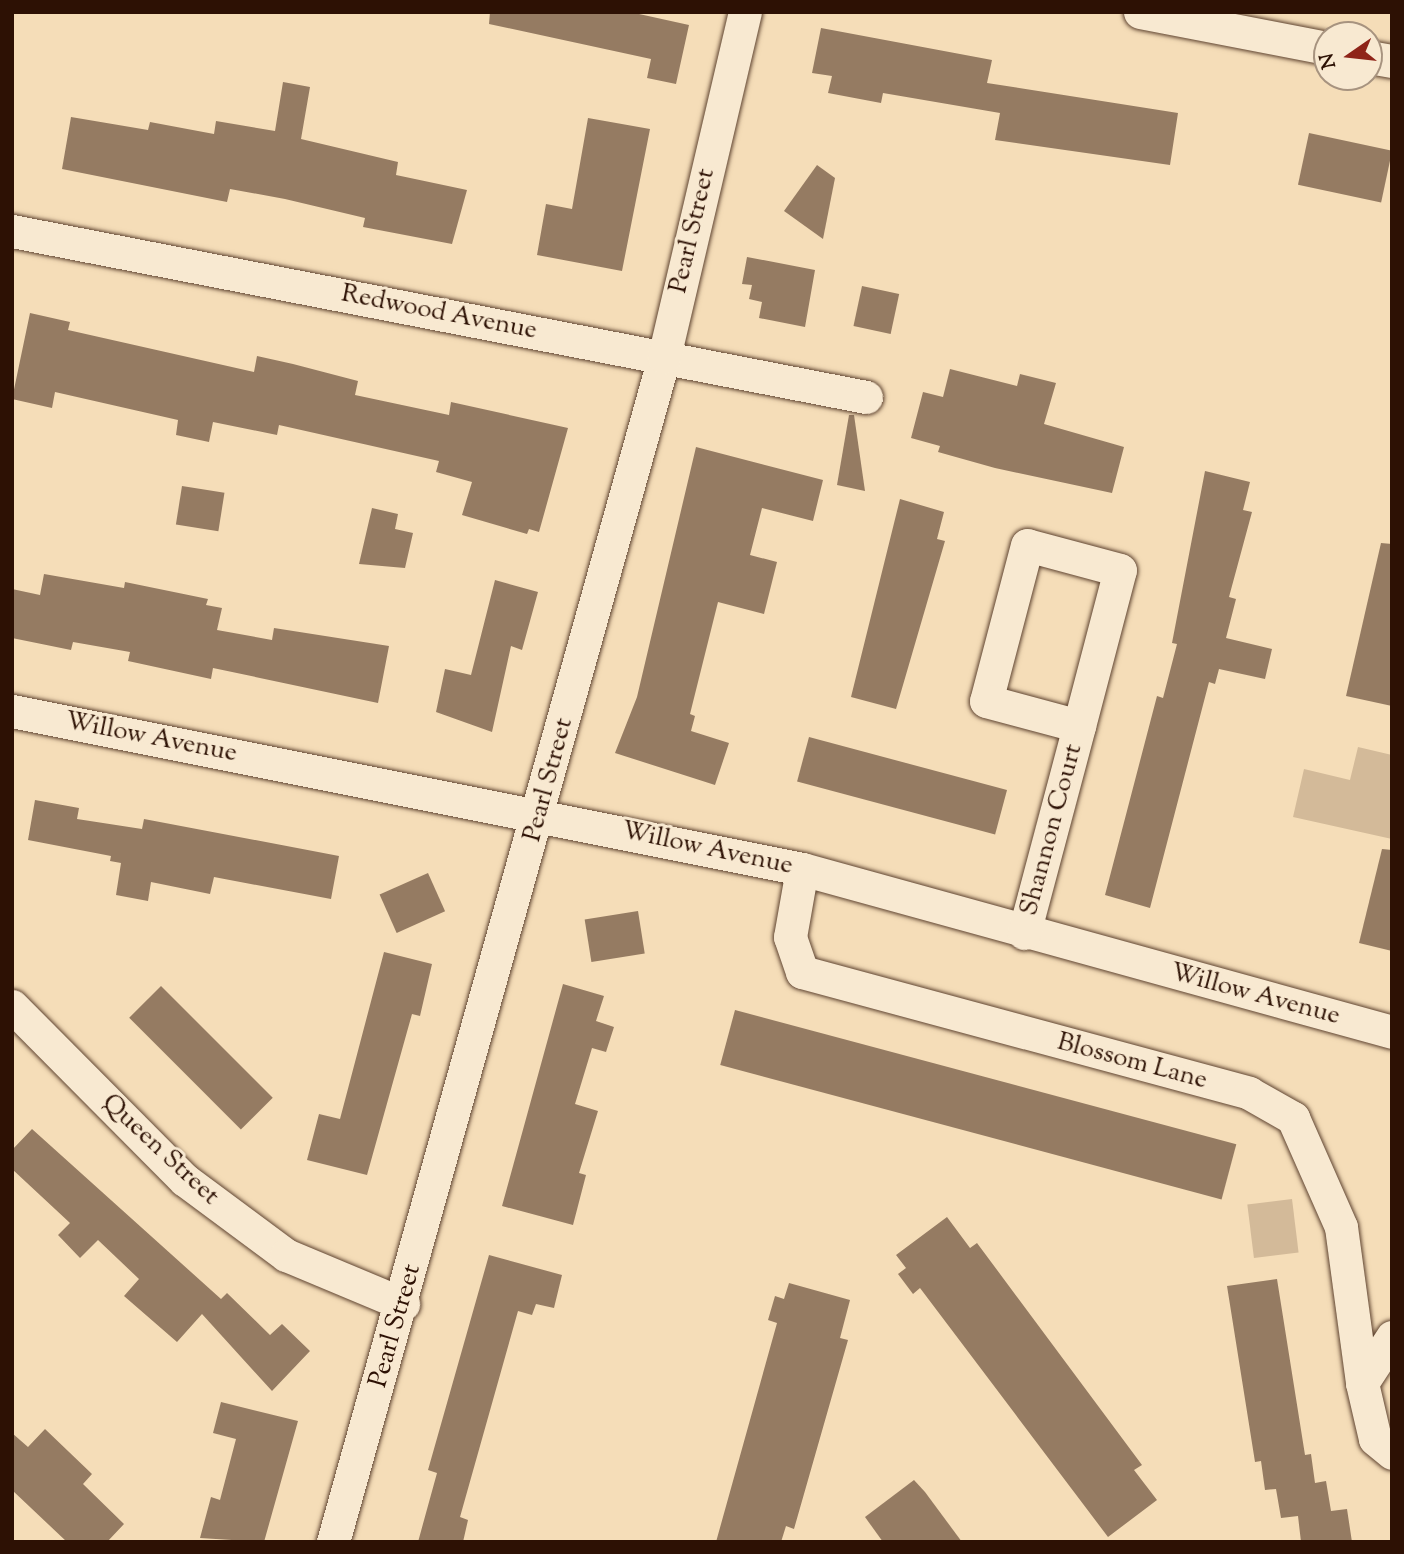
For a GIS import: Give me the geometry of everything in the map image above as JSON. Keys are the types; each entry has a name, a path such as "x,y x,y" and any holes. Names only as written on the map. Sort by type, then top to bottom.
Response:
{"street":[{"name":"Pearl Street","path":"333,1542 403,1304 664,357 745,12"},
{"path":"1140,12 1313,45"},
{"name":"Redwood Avenue","path":"12,231 866,397"},
{"name":"Shannon Court","path":"1024,933 1079,726 1120,570 1027,545 986,701 1079,726"},
{"name":"Willow Avenue","path":"12,711 540,813 802,869 1024,933 1392,1032"},
{"name":"Blossom Lane","path":"802,869 790,937 802,972 1249,1093 1293,1118 1341,1227 1362,1383 1375,1439 1392,1453"},
{"name":"Queen Street","path":"12,1006 185,1180 286,1255 403,1304"},
{"path":"1362,1383 1392,1337"}],"shaded area":[{"path":"1358,747 1392,755 1392,839 1293,817 1304,769 1350,780"},
{"path":"1292,1199 1299,1253 1254,1258 1247,1204"}],"building":[{"path":"490,12 630,12 689,25 676,84 647,78 651,59 489,24"},
{"path":"821,28 992,60 987,83 1178,113 1170,165 995,140 1000,113 883,93 881,103 828,93 832,76 812,73"},
{"path":"283,82 310,87 301,139 398,162 396,175 467,190 452,244 363,227 365,218 285,199 230,189 227,202 62,169 71,117 148,130 150,122 214,134 216,121 275,131"},
{"path":"588,118 650,129 622,271 537,255 546,204 572,209"},
{"path":"1309,133 1392,151 1381,203 1298,185"},
{"path":"817,165 835,178 823,239 784,211"},
{"path":"747,257 815,270 805,327 759,318 762,302 749,299 752,285 742,284"},
{"path":"862,286 899,294 891,334 853,326"},
{"path":"30,313 70,322 68,330 254,372 257,356 293,364 358,381 355,395 449,415 451,402 568,428 539,532 529,529 527,534 462,515 472,482 436,472 439,461 279,425 277,435 213,422 209,442 176,435 178,420 55,392 52,408 12,399"},
{"path":"950,369 1017,386 1020,374 1056,383 1044,424 1124,447 1112,493 995,468 938,452 940,446 911,438 923,392 943,397"},
{"path":"849,415 854,415 865,491 837,485"},
{"path":"696,447 823,480 813,521 762,508 750,555 777,562 764,614 718,602 690,714 695,716 691,731 729,743 715,785 615,753 637,697"},
{"path":"1205,471 1250,482 1243,510 1252,512 1229,597 1236,599 1226,638 1272,649 1265,679 1219,669 1215,684 1209,682 1150,908 1105,895 1157,696 1163,698 1177,644 1172,643"},
{"path":"182,486 224,493 218,531 176,525"},
{"path":"900,499 944,512 937,539 945,541 896,709 851,697"},
{"path":"372,508 398,514 395,529 413,533 405,568 359,564"},
{"path":"1381,543 1392,544 1392,706 1346,696"},
{"path":"44,574 124,588 125,582 208,599 206,605 222,608 217,630 272,640 274,628 389,646 378,703 213,668 211,679 128,661 130,652 73,642 71,650 12,638 12,589 40,595"},
{"path":"495,580 538,592 522,650 511,646 492,732 436,712 445,669 471,675"},
{"path":"809,737 1007,790 995,834 797,781"},
{"path":"35,800 79,808 77,819 142,829 144,819 339,856 331,899 214,877 210,894 151,882 148,901 116,895 121,863 110,861 111,856 28,840"},
{"path":"1382,849 1392,850 1392,951 1359,943"},
{"path":"428,873 445,911 397,933 380,895"},
{"path":"638,911 645,953 591,962 585,919"},
{"path":"384,952 432,964 420,1016 412,1014 367,1175 307,1160 319,1114 340,1119"},
{"path":"563,984 604,996 596,1021 614,1027 606,1052 592,1048 575,1104 598,1111 579,1173 586,1175 573,1225 502,1206"},
{"path":"161,986 273,1098 241,1130 129,1018"},
{"path":"735,1010 1236,1144 1222,1199 720,1065"},
{"path":"32,1129 221,1299 227,1293 270,1335 282,1324 310,1351 272,1391 202,1314 177,1342 124,1296 139,1279 98,1240 80,1258 58,1235 70,1223 12,1169 12,1150"},
{"path":"947,1217 970,1248 977,1243 1142,1465 1134,1470 1157,1500 1108,1537 920,1288 913,1294 898,1274 906,1268 896,1255"},
{"path":"489,1255 562,1275 554,1308 536,1304 532,1315 518,1311 460,1517 468,1520 463,1542 418,1542 437,1473 428,1470"},
{"path":"1277,1279 1305,1455 1311,1454 1315,1483 1326,1481 1331,1511 1347,1509 1352,1542 1301,1542 1298,1516 1281,1518 1276,1489 1265,1490 1261,1461 1255,1462 1227,1286"},
{"path":"789,1283 850,1300 840,1338 848,1340 794,1529 786,1526 781,1542 716,1542 777,1323 768,1320 775,1296 784,1299"},
{"path":"221,1402 298,1421 264,1542 200,1538 211,1497 220,1500 236,1439 213,1433"},
{"path":"45,1429 92,1474 83,1484 124,1524 107,1542 67,1542 12,1490 12,1433 28,1447"},
{"path":"914,1480 962,1542 883,1542 865,1517"}]}
